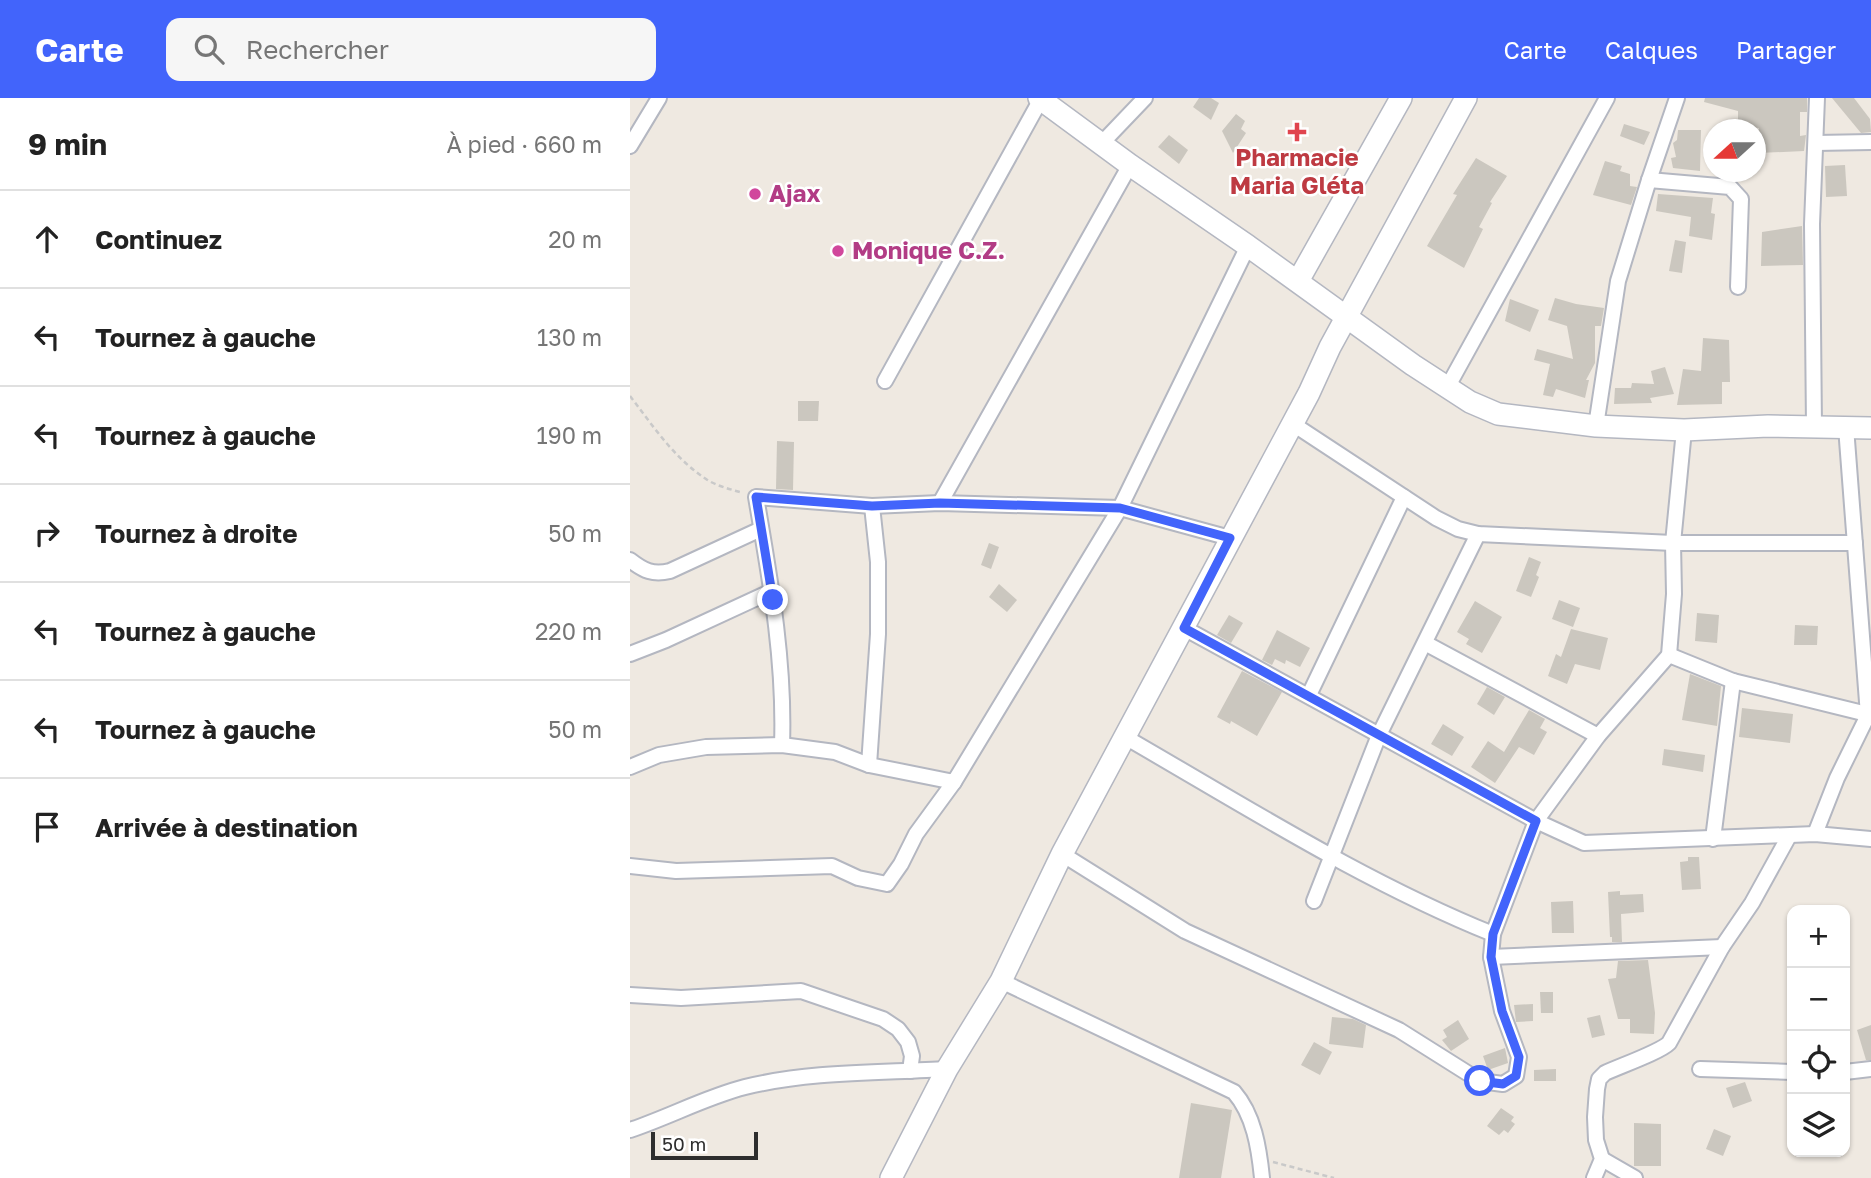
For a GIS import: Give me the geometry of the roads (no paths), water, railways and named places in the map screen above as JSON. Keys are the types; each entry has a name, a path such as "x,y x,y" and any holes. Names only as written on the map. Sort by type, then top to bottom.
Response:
{"street":[{"path":"630,146 660,98"},
{"path":"1101,144 1145,98"},
{"path":"1298,281 1401,98"},
{"path":"891,1178 947,1069 1001,981 1062,854 1293,424 1346,316 1466,98"},
{"path":"1447,388 1607,98"},
{"path":"1596,426 1618,281 1648,180 1677,98"},
{"path":"1814,427 1812,224 1817,98"},
{"path":"885,381 1040,99 1298,281 1413,366 1469,402 1498,414 1596,426 1684,430 1768,426 1871,428"},
{"path":"1816,142 1871,142"},
{"path":"940,503 1130,165"},
{"path":"1648,180 1730,187 1741,199 1738,288"},
{"path":"630,866 676,871 832,866 858,878 887,884 916,834 954,782 1120,508 1248,246"},
{"path":"1293,424 1436,518 1458,529 1478,534 1672,543 1856,542"},
{"path":"1815,834 1838,778 1869,715 1846,427"},
{"path":"1062,854 1185,932 1399,1030 1480,1081 1503,1084 1516,1076 1519,1057 1502,1011 1491,957 1493,934 1536,821 1598,736 1669,655 1674,594 1672,543 1684,430"},
{"path":"782,745 784,703 772,591 756,497 872,506 940,503 1120,508 1230,538"},
{"path":"1310,695 1404,497"},
{"path":"870,765 878,634 878,562 872,506"},
{"path":"630,560 649,573 659,573 761,529"},
{"path":"1314,901 1379,735 1478,534"},
{"path":"630,654 772,591"},
{"path":"1184,628 1536,821 1584,843 1815,834 1871,839"},
{"path":"1425,643 1598,736"},
{"path":"1669,655 1733,681 1869,715"},
{"path":"1713,839 1733,681"},
{"path":"1125,737 1332,856 1441,913 1493,934"},
{"path":"630,767 659,755 706,747 782,745 835,752 870,765 954,782"},
{"path":"1594,1178 1602,1159 1596,1140 1595,1118 1599,1079 1605,1073 1628,1062 1652,1051 1662,1050 1669,1043 1722,947 1752,903 1789,836"},
{"path":"1491,957 1722,947"},
{"path":"1001,981 1234,1092 1244,1102 1250,1117 1262,1178"},
{"path":"630,995 681,998 801,991 883,1019 898,1029 908,1042 912,1056 910,1071"},
{"path":"630,1130 720,1095 767,1083 856,1073 947,1069"},
{"path":"1700,1069 1787,1072"},
{"path":"1850,1071 1871,1069"},
{"path":"1602,1159 1635,1178"}],"place":[{"name":"Pharmacie Maria Gléta","path":"1297,132"},
{"name":"Ajax","path":"755,194"},
{"name":"Monique C.Z.","path":"838,251"}]}
